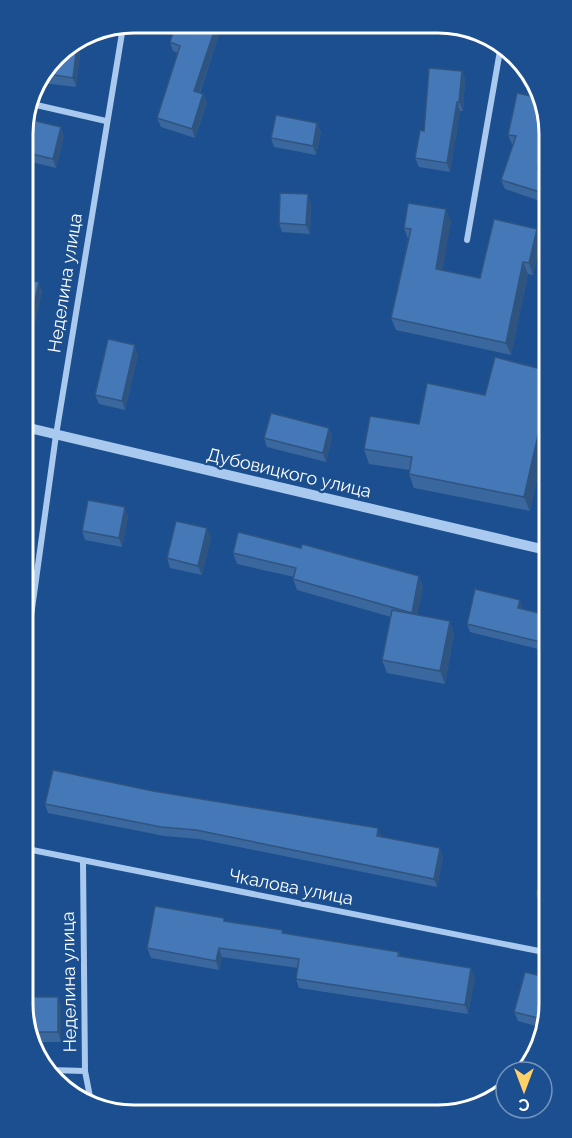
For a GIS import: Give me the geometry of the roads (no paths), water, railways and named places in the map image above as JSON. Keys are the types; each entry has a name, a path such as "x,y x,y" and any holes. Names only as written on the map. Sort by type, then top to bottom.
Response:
{"street":[{"name":"Неделина улица","path":"33,601 56,435 122,34"},
{"path":"467,240 499,54"},
{"path":"37,105 106,121"},
{"name":"Дубовицкого улица","path":"33,428 539,548"},
{"name":"Чкалова улица","path":"33,850 539,951"},
{"name":"Неделина улица","path":"83,861 86,1071 90,1094"},
{"path":"57,1070 86,1071"}]}
